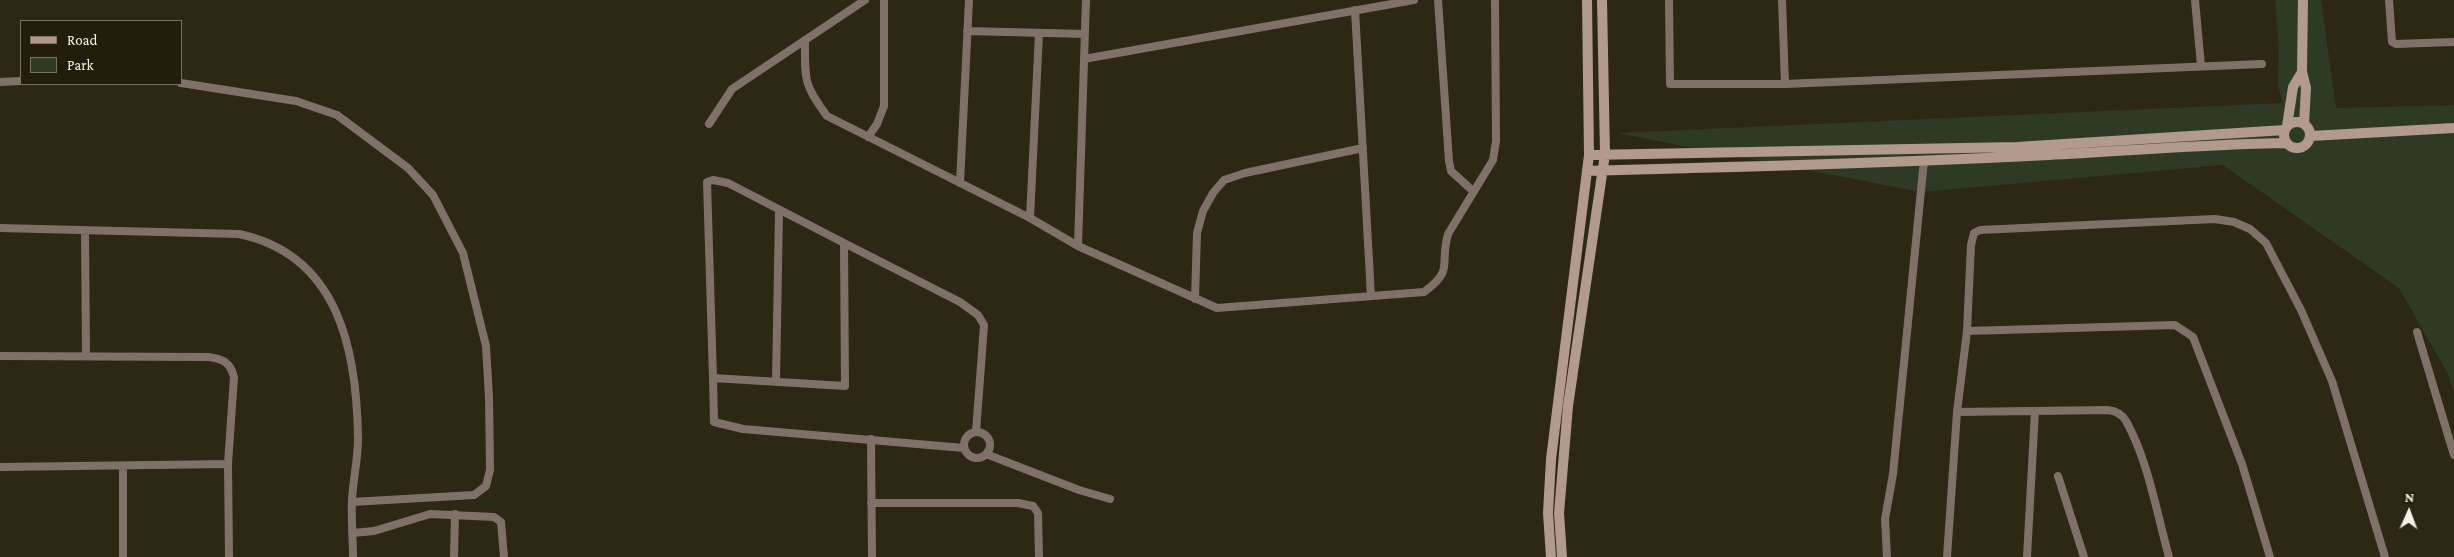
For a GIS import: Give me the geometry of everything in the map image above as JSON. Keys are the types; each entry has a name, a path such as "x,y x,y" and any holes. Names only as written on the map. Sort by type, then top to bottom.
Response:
{"street":[{"path":"709,124 732,89 865,0"},
{"path":"868,136 877,124 884,106 884,0"},
{"path":"960,183 969,0"},
{"path":"1078,246 1086,0"},
{"path":"1084,59 1414,0"},
{"path":"1438,0 1448,161 1451,171 1473,191"},
{"path":"805,40 805,80 814,99 827,116 1030,218 1078,246 1217,308 1424,292 1438,281 1445,269 1444,248 1448,234 1493,160 1496,141 1495,0"},
{"path":"1551,557 1548,513 1552,450 1589,155 1587,0"},
{"path":"1562,557 1559,513 1568,406 1605,154 1602,0"},
{"path":"1668,0 1670,84 1785,84 2262,64"},
{"path":"1782,0 1785,84"},
{"path":"2195,0 2201,66"},
{"path":"2303,0 2302,72 2306,88 2304,124 2311,136"},
{"path":"2389,0 2392,42 2396,44 2454,42"},
{"path":"1355,10 1371,296"},
{"path":"968,31 1085,34"},
{"path":"1030,218 1039,33"},
{"path":"2286,143 2286,128 2293,86 2302,72"},
{"path":"0,82 20,82"},
{"path":"182,83 296,101 337,115 408,168 433,195 449,222 463,253 486,346 490,397 490,470 486,486 474,496 352,502"},
{"path":"1589,155 2017,147 2286,128 2295,122 2304,124"},
{"path":"2311,136 2454,128"},
{"path":"1586,171 1924,160 2047,155 2136,148 2286,143 2294,148 2303,147 2311,136"},
{"path":"1195,299 1197,233 1203,211 1213,193 1224,180 1245,173 1363,148"},
{"path":"1887,557 1885,520 1893,474 1924,160"},
{"path":"976,432 984,326 978,315 960,302 779,211 728,182 713,180 707,182 714,422 743,429 964,448 973,457 986,454 1079,490 1110,499"},
{"path":"776,382 779,211"},
{"path":"1947,557 1957,412 1967,331 1970,245 1974,232 1980,230 2216,220 2234,222 2250,229 2266,243 2318,346 2332,381 2385,557"},
{"path":"0,228 239,234 255,238 275,247 296,259 312,273 323,286 339,318 350,360 358,441 352,502 353,557"},
{"path":"85,231 86,356"},
{"path":"713,378 845,386 844,244"},
{"path":"1967,331 2175,325 2186,330 2193,336 2242,464 2270,557"},
{"path":"2417,332 2454,455"},
{"path":"0,356 208,357 221,359 231,366 234,376 228,464 229,557"},
{"path":"1957,412 2113,410 2122,417 2142,460 2170,557"},
{"path":"2028,557 2035,411"},
{"path":"964,448 968,435 976,432 988,438 990,446 986,454"},
{"path":"871,439 872,557"},
{"path":"0,467 228,464"},
{"path":"123,466 123,557"},
{"path":"2058,476 2084,557"},
{"path":"871,503 1018,503 1033,506 1038,513 1039,557"},
{"path":"352,533 374,531 430,514 498,518 501,522 504,557"},
{"path":"454,557 455,514"}],"green space":[{"path":"2275,0 2321,0 2336,108 2454,105 2454,393 2448,374 2399,288 2223,165 1921,192 1617,133 2283,103 2278,86 2279,49"}]}
